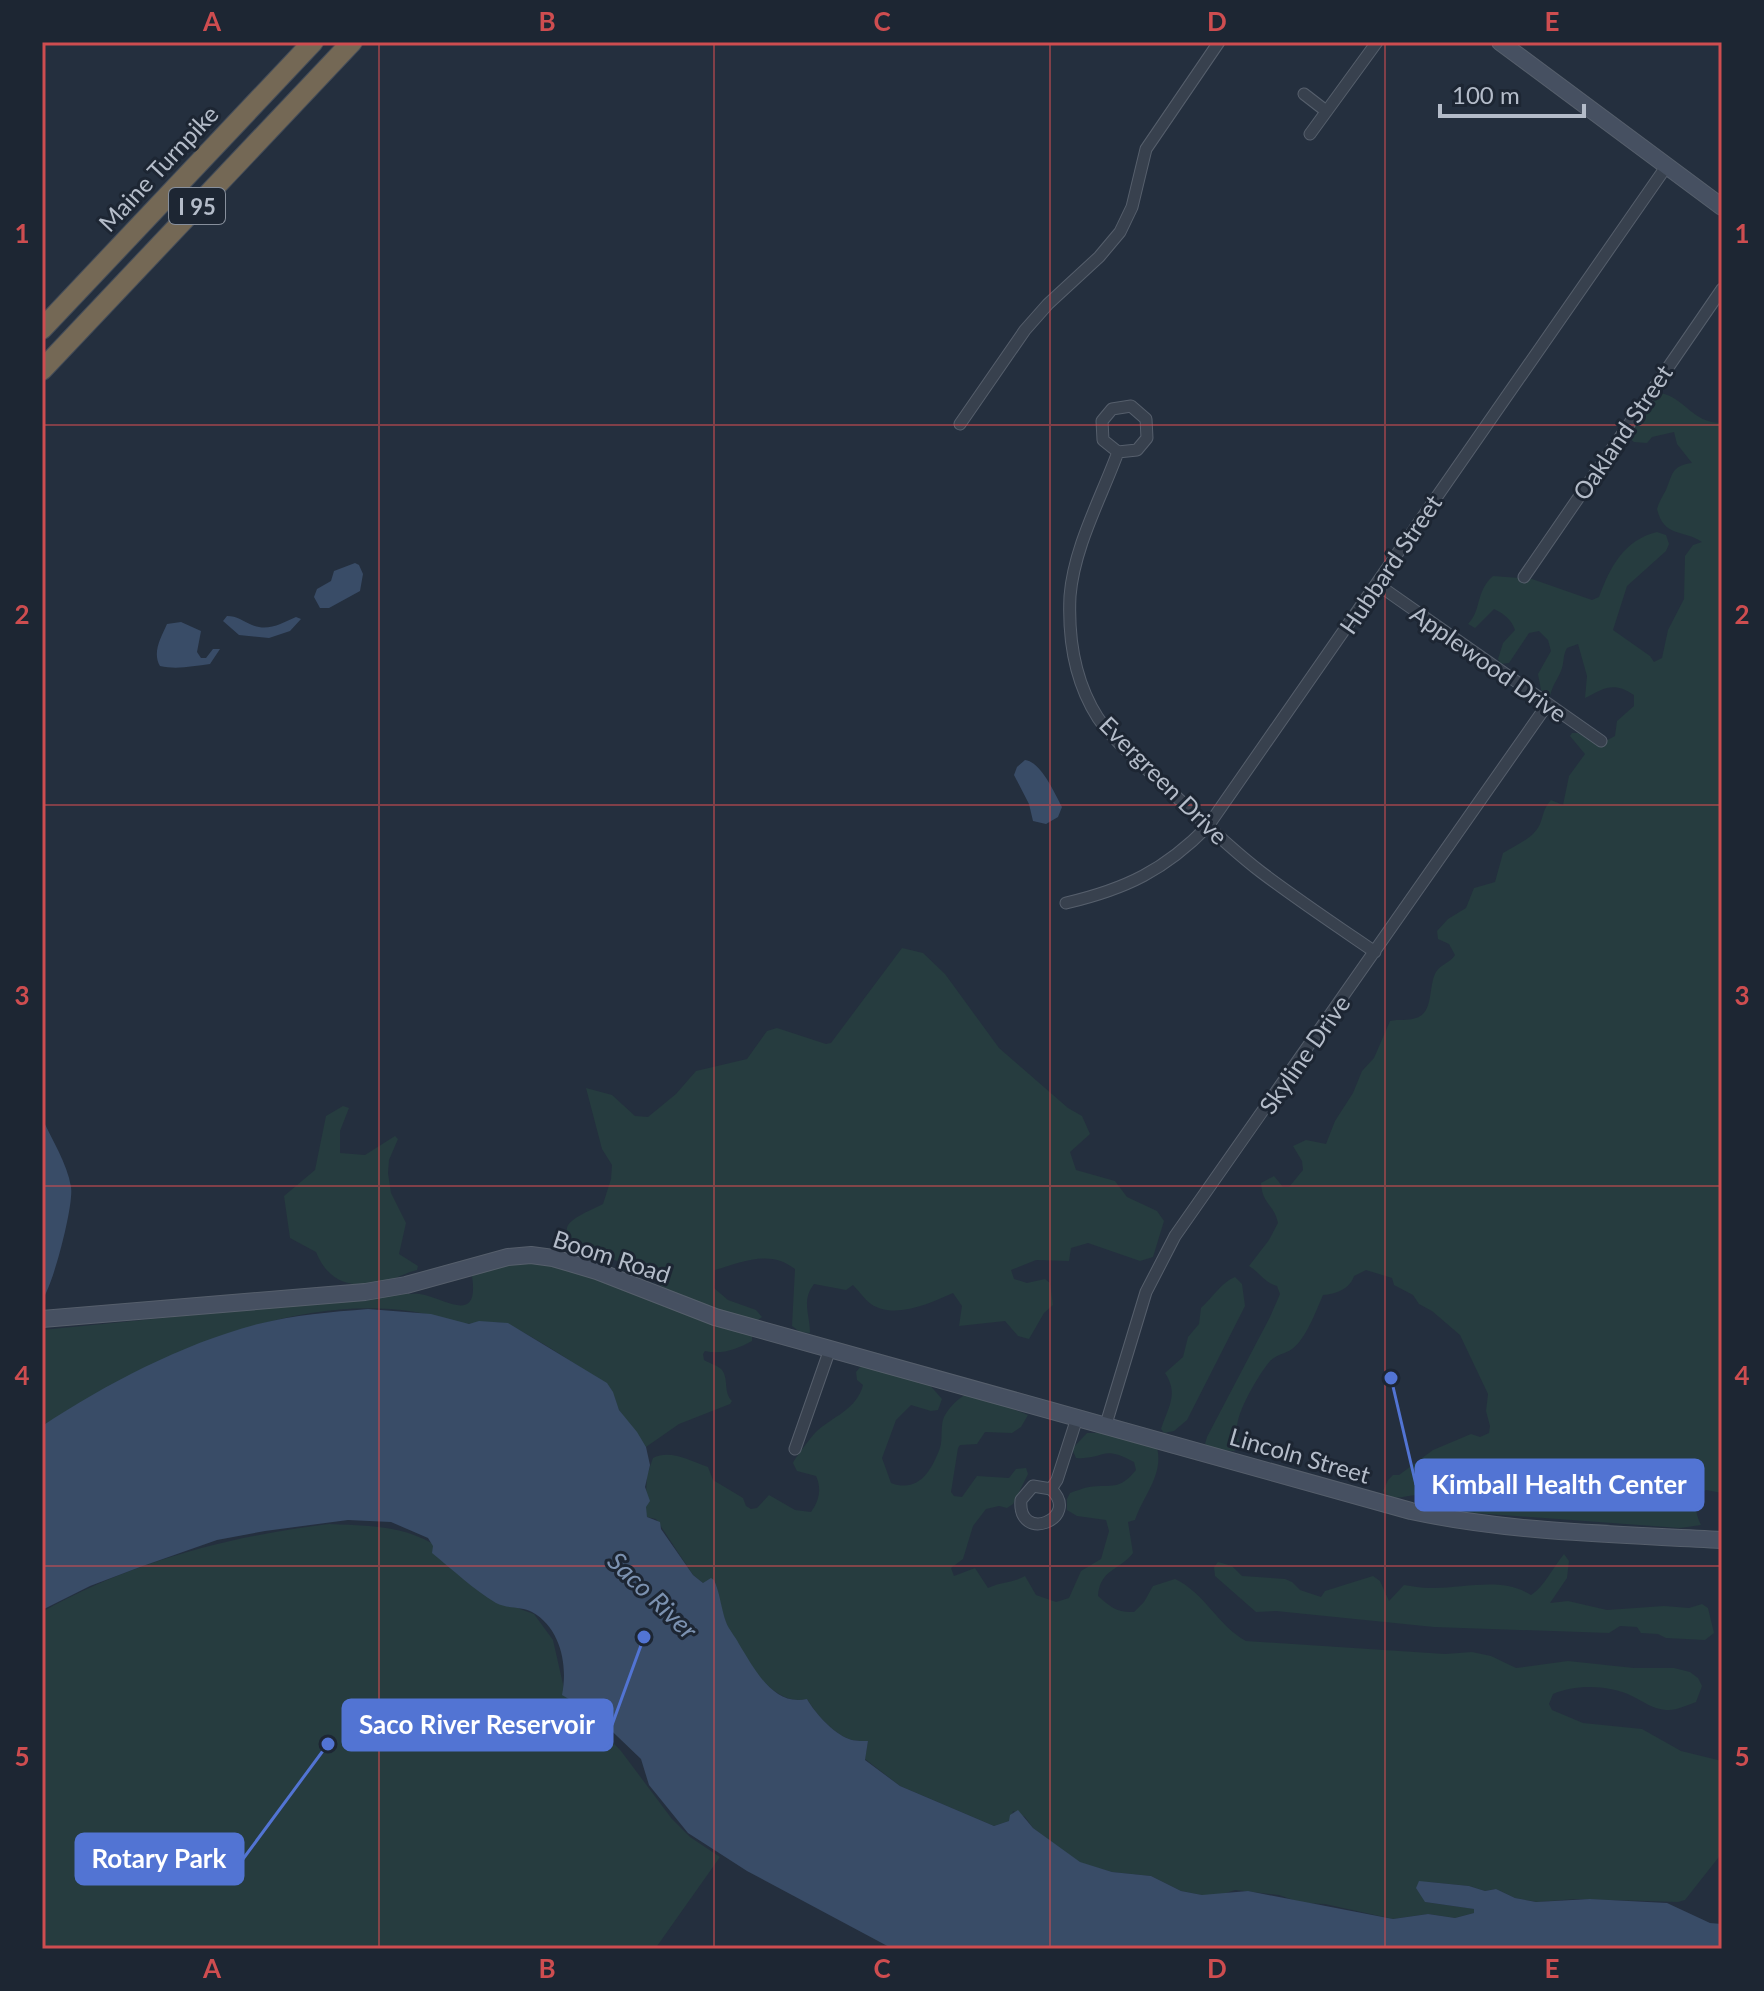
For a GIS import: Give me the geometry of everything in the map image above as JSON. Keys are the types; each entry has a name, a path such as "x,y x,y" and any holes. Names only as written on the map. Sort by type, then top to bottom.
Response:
{"highway":[{"name":"Maine Turnpike","path":"42,329 313,42"},
{"name":"I 95","path":"42,370 352,42"}],"street":[{"path":"960,424 1025,330 1120,232 1132,207 1146,149 1219,42"},
{"path":"1310,134 1377,42"},
{"path":"1500,42 1722,207"},
{"path":"1304,94 1326,111"},
{"name":"Hubbard Street","path":"1066,903 1116,890 1146,875 1175,857 1208,826 1666,167"},
{"name":"Oakland Street","path":"1524,577 1722,289"},
{"path":"1131,406 1146,419 1147,438 1137,450 1118,452 1103,440 1102,421 1115,407 1131,406"},
{"name":"Evergreen Drive","path":"1118,452 1073,578 1070,615 1074,661 1090,704 1124,748 1259,871 1375,952"},
{"name":"Applewood Drive","path":"1377,584 1601,741"},
{"name":"Skyline Drive","path":"1106,1424 1135,1323 1175,1236 1547,705"},
{"name":"Boom Road","path":"49,1319 365,1292 423,1281 499,1259 531,1255 577,1264 715,1317 1106,1424"},
{"path":"795,1449 830,1349"},
{"path":"1051,1489 1061,1471 1077,1418"},
{"name":"Lincoln Street","path":"1106,1424 1379,1503 1431,1515 1520,1527 1722,1540"}],"green space":[{"path":"1660,393 1676,399 1703,419 1722,423 1722,1493 1706,1490 1698,1497 1696,1506 1701,1525 1680,1528 1461,1512 1440,1509 1417,1495 1395,1498 1387,1495 1383,1491 1393,1475 1399,1475 1433,1450 1471,1434 1480,1437 1489,1433 1486,1411 1488,1394 1460,1335 1419,1304 1413,1295 1394,1285 1392,1278 1366,1270 1354,1276 1342,1290 1323,1295 1302,1339 1292,1349 1270,1361 1249,1393 1238,1421 1240,1446 1234,1451 1215,1450 1205,1444 1207,1437 1280,1294 1277,1286 1249,1266 1278,1223 1261,1183 1274,1176 1283,1187 1289,1187 1303,1170 1302,1161 1293,1146 1306,1140 1326,1144 1362,1071 1374,1058 1390,1021 1416,1018 1426,1011 1436,972 1455,955 1449,944 1438,939 1437,931 1448,919 1466,908 1474,888 1495,882 1503,853 1533,834 1551,800 1563,805 1569,776 1585,754 1570,736 1572,733 1578,733 1598,745 1615,736 1617,721 1634,706 1634,695 1615,687 1585,698 1587,676 1578,644 1567,648 1550,696 1541,690 1538,674 1551,651 1548,640 1539,631 1529,633 1509,663 1501,664 1498,659 1503,643 1515,630 1509,620 1494,609 1475,628 1468,624 1483,588 1493,576 1532,579 1592,600 1599,597 1613,565 1627,548 1657,532 1666,535 1669,544 1666,551 1627,586 1613,630 1654,662 1662,658 1668,630 1684,599 1685,556 1693,545 1702,542 1669,529 1657,509 1674,472 1680,466 1692,463 1677,444 1674,432 1652,437 1647,443 1634,442 1627,436 1650,401"},
{"path":"902,948 923,953 945,974 999,1048 1068,1108 1082,1116 1090,1134 1070,1152 1076,1170 1115,1181 1127,1197 1157,1211 1164,1221 1153,1257 1140,1261 1088,1243 1071,1248 1069,1261 1036,1260 1011,1270 1014,1279 1027,1283 1045,1279 1050,1283 1053,1305 1044,1313 1029,1339 1018,1336 1005,1321 959,1326 962,1306 953,1293 912,1308 891,1310 871,1304 853,1285 846,1290 814,1284 807,1302 810,1333 800,1332 792,1326 795,1269 785,1263 756,1259 715,1270 714,1288 728,1300 756,1310 762,1317 758,1320 685,1298 660,1285 639,1268 583,1250 574,1244 568,1237 569,1224 603,1204 611,1179 612,1165 602,1149 586,1088 612,1095 635,1116 648,1117 676,1094 696,1071 747,1059 767,1031 777,1028 831,1043"},
{"path":"343,1106 349,1108 340,1131 340,1153 365,1155 395,1136 398,1139 389,1160 388,1173 391,1193 406,1223 399,1254 418,1266 417,1270 393,1279 369,1284 347,1283 329,1273 316,1252 290,1238 284,1196 315,1170 326,1116"},
{"path":"529,1261 572,1269 752,1333 752,1341 741,1346 723,1352 705,1351 703,1354 704,1360 722,1370 732,1401 730,1404 679,1424 646,1447 621,1413 613,1393 604,1384 511,1326 497,1322 461,1323 403,1310 350,1309 295,1316 240,1330 187,1350 135,1373 42,1426 42,1330 404,1294 422,1294 460,1305 467,1304 471,1299 472,1276 478,1270"},
{"path":"1235,1277 1242,1284 1245,1306 1187,1420 1174,1431 1164,1433 1161,1429 1172,1394 1165,1373 1183,1357 1188,1337 1199,1324 1201,1308 1221,1286"},
{"path":"862,1365 928,1383 942,1399 938,1410 911,1405 896,1420 882,1458 891,1483 916,1483 928,1472 940,1448 944,1417 955,1402 971,1392 1028,1415 1021,1427 1012,1433 985,1432 977,1444 960,1445 958,1448 951,1492 954,1496 962,1497 977,1476 1009,1478 1016,1469 1026,1468 1028,1474 1013,1504 1007,1508 986,1509 973,1526 963,1559 951,1568 954,1576 975,1568 988,1588 1025,1576 1036,1595 1056,1602 1069,1598 1081,1571 1101,1559 1109,1531 1106,1520 1077,1516 1067,1510 1070,1493 1089,1487 1120,1484 1136,1470 1134,1462 1115,1454 1076,1458 1072,1449 1087,1433 1112,1433 1157,1448 1158,1458 1155,1476 1135,1520 1128,1522 1133,1553 1106,1575 1100,1587 1098,1596 1119,1610 1134,1612 1153,1586 1175,1579 1195,1592 1227,1627 1246,1641 1445,1654 1472,1652 1491,1656 1516,1668 1568,1661 1634,1668 1674,1668 1690,1672 1702,1686 1696,1702 1674,1710 1657,1708 1623,1692 1592,1687 1553,1694 1549,1704 1552,1710 1583,1723 1642,1729 1681,1751 1722,1761 1722,1853 1685,1900 1678,1902 1576,1899 1537,1902 1515,1898 1496,1889 1485,1891 1469,1886 1428,1882 1425,1902 1475,1909 1474,1913 1455,1918 1428,1914 1393,1919 1325,1904 1302,1903 1279,1895 1235,1890 1220,1895 1181,1891 1151,1876 1112,1872 1080,1863 1033,1828 1025,1817 1013,1811 1010,1821 994,1826 900,1786 865,1759 868,1741 853,1740 837,1732 807,1699 794,1700 770,1688 750,1665 728,1628 716,1585 703,1583 693,1575 656,1519 647,1517 645,1512 647,1475 653,1458 666,1455 708,1467 713,1480 743,1498 751,1509 757,1508 769,1495 795,1510 811,1512 819,1495 818,1481 816,1476 797,1471 793,1463 815,1433 843,1412 860,1394 863,1385 857,1380 856,1372"},
{"path":"329,1524 384,1528 427,1541 460,1561 520,1609 534,1614 553,1640 565,1693 621,1751 672,1819 690,1837 720,1857 655,1949 42,1949 42,1612 145,1565 218,1544"},
{"path":"1564,1554 1569,1561 1567,1578 1550,1603 1568,1601 1607,1610 1664,1606 1689,1608 1702,1604 1708,1608 1714,1633 1705,1640 1666,1638 1641,1633 1637,1627 1620,1626 1609,1633 1434,1627 1276,1611 1256,1612 1215,1576 1214,1567 1218,1562 1232,1566 1242,1576 1285,1579 1300,1590 1321,1597 1325,1591 1373,1576 1380,1581 1389,1601 1404,1585 1430,1588 1495,1585 1519,1589 1531,1595 1545,1582"}],"water":[{"path":"355,563 363,574 360,591 329,608 320,608 314,597 317,589 331,581 334,571"},
{"path":"227,616 264,628 296,617 301,619 290,631 269,638 239,635 223,621"},
{"path":"181,622 201,631 197,652 201,658 206,658 213,649 220,649 210,664 179,668 160,666 157,650 167,624"},
{"path":"1025,760 1042,772 1062,807 1058,817 1046,824 1033,821 1029,804 1014,775"},
{"path":"42,1118 66,1169 71,1196 57,1263 42,1300"},
{"name":"Saco River","path":"368,1309 431,1314 469,1324 479,1321 508,1323 607,1383 619,1410 646,1447 650,1465 645,1487 650,1501 646,1507 647,1517 660,1522 661,1529 693,1575 703,1583 711,1578 714,1580 727,1625 758,1674 784,1697 807,1699 825,1722 843,1736 868,1741 865,1760 900,1786 994,1826 1009,1821 1010,1815 1018,1810 1033,1828 1080,1862 1112,1872 1151,1876 1181,1891 1202,1895 1248,1891 1393,1919 1428,1914 1455,1918 1474,1913 1474,1909 1425,1902 1416,1888 1419,1881 1469,1886 1485,1891 1496,1889 1515,1898 1536,1902 1590,1899 1667,1903 1710,1923 1722,1924 1722,1949 893,1949 747,1871 688,1833 649,1785 641,1759 594,1714 562,1695 563,1660 556,1638 542,1619 528,1610 500,1605 488,1598 432,1553 433,1546 428,1538 391,1522 348,1520 217,1540 90,1586 42,1610 42,1426 119,1380 201,1342 272,1321"}],"place":[{"name":"Kimball Health Center","path":"1391,1378"},
{"name":"Saco River Reservoir","path":"644,1637"},
{"name":"Rotary Park","path":"328,1744"}]}
